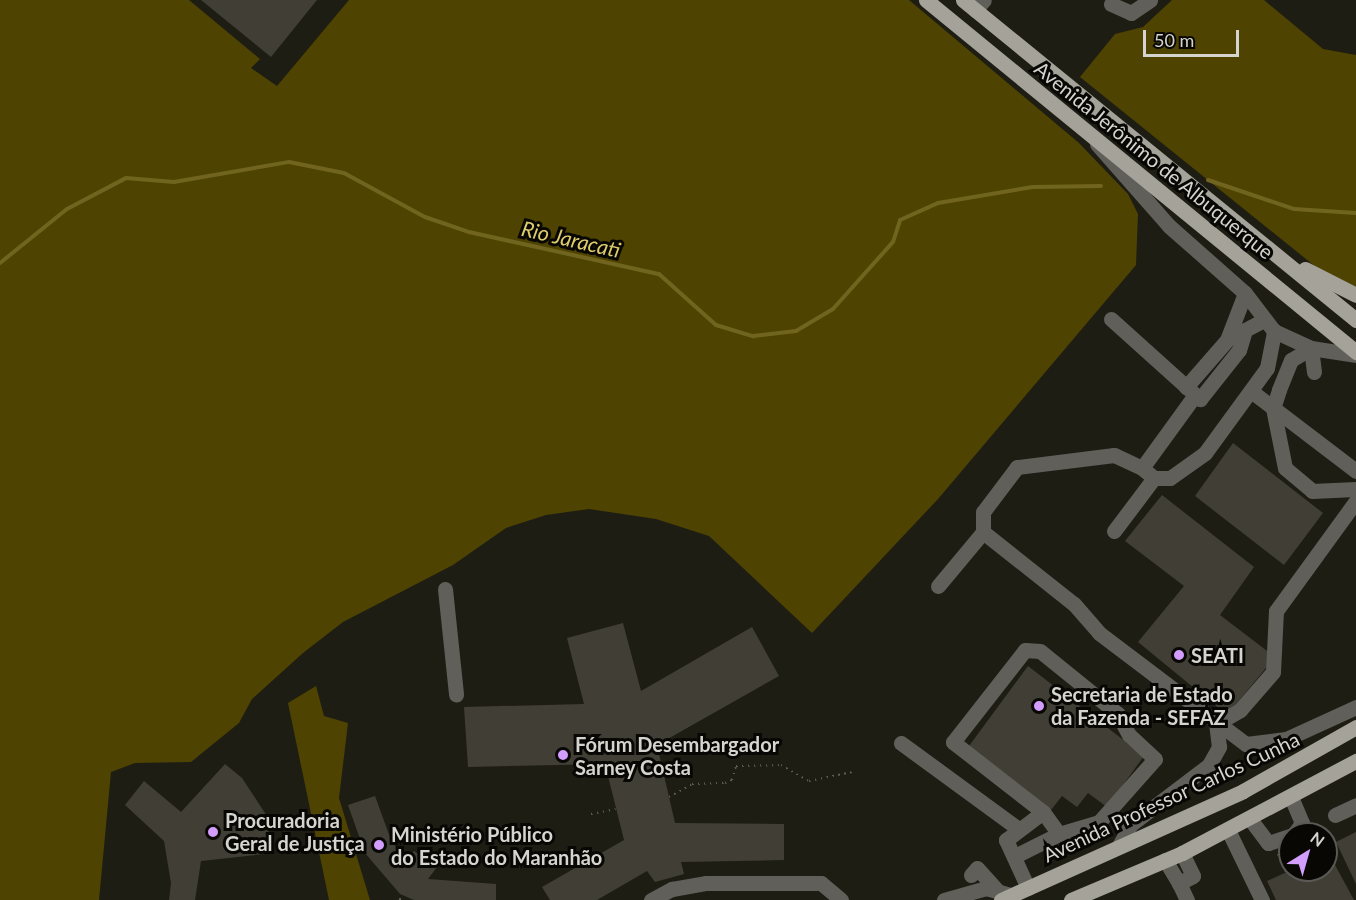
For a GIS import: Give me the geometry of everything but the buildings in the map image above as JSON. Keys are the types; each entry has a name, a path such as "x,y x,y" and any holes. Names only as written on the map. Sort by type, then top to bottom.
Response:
{"main road":[{"name":"Avenida Jerônimo de Albuquerque","path":"926,0 1356,354"},
{"name":"Avenida Jerônimo de Albuquerque","path":"963,0 979,5 1250,234 1356,320"},
{"path":"1250,234 1356,295"},
{"name":"Avenida Professor Carlos Cunha","path":"1003,895 1028,888 1243,791 1356,726"},
{"path":"1071,900 1228,830 1356,760"}],"lane":[{"path":"1111,4 1131,13 1150,0"},
{"path":"1086,130 1169,226 1245,293 1269,325 1311,348 1356,354"},
{"path":"1142,468 1194,394 1227,340 1245,293"},
{"path":"1111,319 1194,394"},
{"path":"938,586 983,532 983,513 1017,467 1114,455 1142,468 1154,478 1170,478 1196,462 1267,368 1269,325"},
{"path":"1194,394 1239,350 1245,330 1269,325"},
{"path":"1311,348 1314,372"},
{"path":"1311,348 1286,369 1274,408 1288,472 1319,492 1356,489"},
{"path":"1251,391 1356,471"},
{"path":"1114,531 1154,478"},
{"path":"1216,724 1240,710 1273,672 1276,610 1356,501"},
{"path":"983,532 1074,604 1099,633 1216,724 1246,744 1270,745 1356,707"},
{"path":"445,589 456,694"},
{"path":"1015,856 1059,834 1100,822 1155,759 1129,735 1118,714 1031,649 1021,654 953,742 1043,812 1059,834"},
{"path":"1119,846 1130,825 1209,765 1219,747 1216,724"},
{"path":"901,742 1017,828"},
{"path":"1291,797 1302,822"},
{"path":"1335,815 1356,805"},
{"path":"1028,888 1006,840 1017,828 1043,812"},
{"path":"1250,819 1264,841 1272,844 1278,841"},
{"path":"1228,830 1262,900"},
{"path":"1179,883 1193,876 1182,852"},
{"path":"1165,860 1187,900"},
{"path":"974,872 1003,895"},
{"path":"651,900 672,889 706,883 821,883 841,900"},
{"path":"944,900 973,889 1003,895"}],"path":[{"path":"669,797 692,784 725,783 732,780 736,766 781,765 809,781 852,772"},
{"path":"591,814 616,809"},
{"path":"1272,844 1278,856"},
{"path":"400,894 400,900"}],"shaded area":[{"path":"0,0 189,0 260,59 251,68 277,86 349,0 909,0 1079,143 1128,194 1138,214 1136,265 938,499 812,633 709,536 656,519 589,509 546,515 506,528 453,565 343,622 303,653 252,699 239,723 191,762 135,763 111,772 99,900 0,900"},
{"path":"1172,0 1264,0 1323,49 1356,55 1356,287 1332,280 1080,77 1115,34 1143,27"},
{"path":"316,686 324,716 348,723 339,798 370,900 329,900 288,703"}],"waterway":[{"name":"Rio Jaracati","path":"0,263 67,209 126,178 174,182 289,162 344,173 425,217 469,232 659,274 716,325 753,336 796,331 833,309 893,242 900,220 938,203 1033,187 1101,186"},
{"name":"Rio Jaracati","path":"1208,180 1294,209 1356,213"}],"place":[{"name":"SEATI","path":"1179,655"},
{"name":"Secretaria de Estado da Fazenda - SEFAZ","path":"1039,706"},
{"name":"Fórum Desembargador Sarney Costa","path":"563,755"},
{"name":"Procuradoria Geral de Justiça","path":"213,832"},
{"name":"Ministério Público do Estado do Maranhão","path":"379,845"}]}
